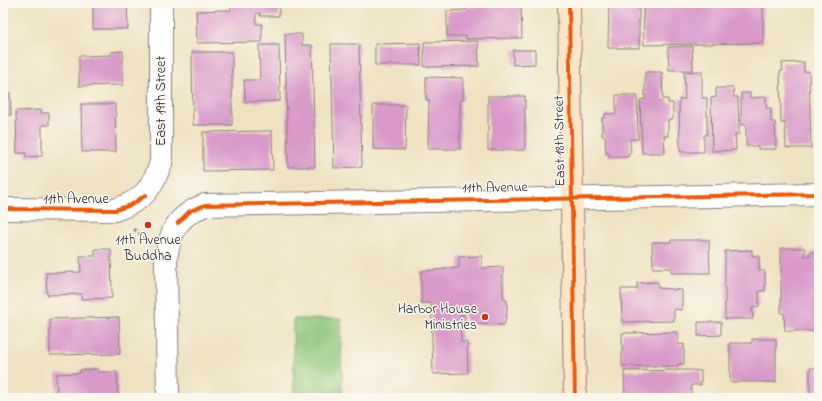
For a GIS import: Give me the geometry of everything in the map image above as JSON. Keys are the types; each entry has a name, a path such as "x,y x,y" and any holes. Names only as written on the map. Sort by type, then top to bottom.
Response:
{"street":[{"name":"East 19th Street","path":"146,195 155,181 161,164 161,3"},
{"name":"East 18th Street","path":"569,3 575,398"},
{"name":"11th Avenue","path":"166,259 168,240 178,222 190,211 205,205 572,197 819,194"},
{"name":"11th Avenue","path":"3,209 115,210 131,204 146,195"},
{"path":"166,259 168,398"}],"path":[{"path":"115,210 166,259"}],"green space":[{"path":"293,319 341,319 342,398 294,398"}],"building":[{"path":"93,3 127,3 128,29 93,29"},
{"path":"231,3 279,3 279,16 260,16 260,13 256,13 256,24 262,24 262,42 197,43 196,11 231,10"},
{"path":"609,3 639,3 639,48 608,48"},
{"path":"763,4 763,43 644,45 643,6"},
{"path":"466,7 521,7 522,38 466,39 466,36 447,36 447,11 466,10"},
{"path":"285,34 302,34 302,45 312,45 315,167 288,167"},
{"path":"478,41 479,66 424,67 424,42"},
{"path":"420,43 421,65 375,65 375,44"},
{"path":"331,44 359,44 362,167 334,168"},
{"path":"259,45 279,45 280,101 245,102 244,80 260,80"},
{"path":"692,46 693,70 669,70 668,47"},
{"path":"513,50 535,50 535,64 513,65"},
{"path":"123,51 123,85 79,86 79,56 111,55 111,52"},
{"path":"192,52 232,52 232,125 193,125"},
{"path":"804,62 804,72 809,71 811,148 786,148 785,123 781,123 780,71 783,71 782,63"},
{"path":"702,71 702,98 707,98 707,135 704,135 704,152 680,152 679,99 685,99 684,72"},
{"path":"645,72 662,72 663,99 668,99 668,103 673,103 673,119 668,120 668,136 664,136 665,153 642,153 640,100 645,99"},
{"path":"426,77 463,78 463,100 460,100 460,149 428,149 429,100 426,100"},
{"path":"716,88 733,88 734,97 738,97 739,134 735,134 736,150 712,151 711,98 716,97"},
{"path":"3,93 10,93 11,115 6,115 7,158 3,158"},
{"path":"741,93 750,93 750,98 766,97 766,108 771,108 771,122 775,122 776,149 758,149 758,146 746,146 746,124 741,125"},
{"path":"616,95 637,95 638,139 630,139 631,153 629,153 628,157 609,157 609,153 606,153 605,136 602,136 602,118 605,118 605,114 616,114"},
{"path":"488,96 525,96 525,150 488,150"},
{"path":"81,104 115,104 116,152 82,152"},
{"path":"373,105 406,105 405,150 373,149"},
{"path":"42,110 41,113 49,113 49,125 42,125 42,156 26,157 26,153 17,153 16,111"},
{"path":"272,131 273,170 203,171 203,132"},
{"path":"671,240 709,240 710,273 671,273 671,268 653,268 652,242 671,242"},
{"path":"781,248 805,248 804,256 809,256 813,251 819,256 816,263 817,273 819,273 819,290 817,290 817,331 785,331 784,313 781,313"},
{"path":"95,249 111,249 112,298 81,299 82,294 47,295 46,273 81,272 80,256 95,256"},
{"path":"752,250 752,256 759,256 759,271 765,271 765,291 759,291 759,306 752,307 753,319 725,319 725,251"},
{"name":"Harbor House Ministries","path":"482,256 482,268 503,267 503,297 507,301 507,313 504,325 465,324 465,315 460,315 461,342 467,342 468,373 433,374 431,303 421,303 421,271 459,268 459,257"},
{"path":"658,282 658,288 682,290 682,310 674,309 674,321 622,322 621,289 637,289 637,283"},
{"path":"119,317 120,354 50,355 50,319"},
{"path":"698,322 721,322 721,335 698,336"},
{"path":"678,332 678,345 684,344 684,364 678,364 678,366 622,366 622,333"},
{"path":"752,339 776,339 776,382 730,382 730,343 752,343"},
{"path":"810,368 819,368 819,398 810,398"},
{"path":"98,369 98,372 117,372 118,398 57,398 56,374 80,373 80,370"},
{"path":"624,371 701,371 701,385 691,385 691,398 625,397"}],"cycle path":[{"path":"569,3 575,398"},
{"path":"178,223 190,211 205,205 819,194"},
{"path":"3,209 115,210 131,205 146,195"}],"place":[{"name":"11th Avenue Buddha","path":"148,225"},
{"name":"Harbor House Ministries","path":"485,317"}]}
